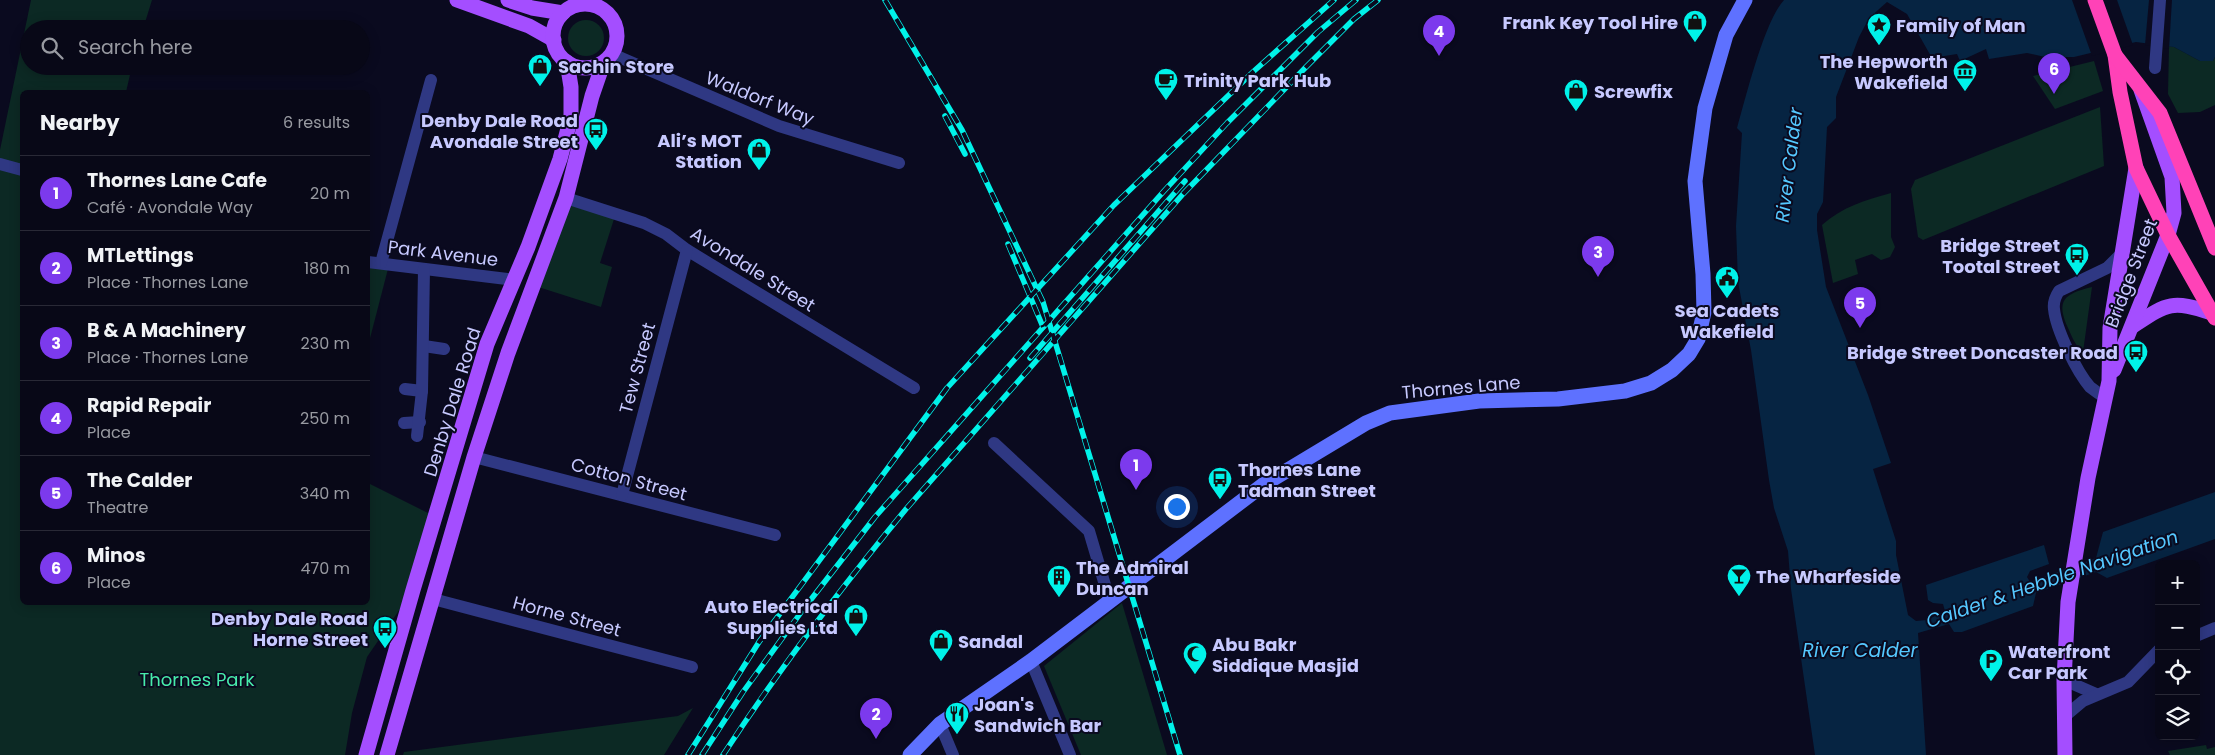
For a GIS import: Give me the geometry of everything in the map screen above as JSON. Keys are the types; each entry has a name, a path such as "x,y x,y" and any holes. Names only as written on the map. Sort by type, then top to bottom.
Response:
{"highway":[{"path":"2095,0 2115,55 2120,92 2136,168 2168,235 2214,316"},
{"path":"2115,55 2160,113 2215,248"}],"main road":[{"path":"457,0 529,26 554,40"},
{"path":"508,0 532,8 593,5 607,7 616,26 617,41 607,59 584,68 567,62 559,54 554,40 557,21 573,7"},
{"name":"Denby Dale Road","path":"387,755 474,456 511,344 566,198 592,96 607,59"},
{"name":"Denby Dale Road","path":"366,755 413,590 487,344 515,280 560,159 571,117 571,87 567,62"},
{"name":"Bridge Street","path":"2109,381 2133,326 2168,235 2174,213 2172,177 2140,85"},
{"name":"Bridge Street","path":"2065,755 2064,680 2068,602 2088,478 2109,381 2110,328 2136,168"},
{"path":"2133,326 2158,310 2172,304 2186,305 2214,316"}],"street":[{"name":"Thornes Lane","path":"910,755 940,724 1031,661 1110,602 1184,543 1263,486 1366,424 1390,412 1479,400 1558,399 1624,391 1651,383 1672,370 1689,354 1698,339 1704,312 1703,274 1695,181 1705,108 1726,35 1745,0"},
{"path":"2155,68 2160,0"},
{"name":"Waldorf Way","path":"607,59 779,126 898,163"},
{"path":"374,263 431,80"},
{"path":"0,164 20,169"},
{"name":"Avondale Street","path":"566,198 644,223 666,234 687,250 914,388"},
{"name":"Tew Street","path":"622,495 687,250"},
{"name":"Bridge Street","path":"2106,398 2091,388 2072,358 2057,322 2054,309 2055,298 2059,291 2107,268 2123,252"},
{"name":"Park Avenue","path":"374,263 515,280"},
{"path":"417,436 420,422 424,346 424,268"},
{"path":"424,346 444,349"},
{"path":"405,389 422,391"},
{"path":"404,423 420,422"},
{"path":"994,443 1089,531 1110,602"},
{"name":"Cotton Street","path":"474,456 775,535"},
{"name":"Horne Street","path":"433,599 692,667"},
{"path":"2200,634 2215,628"},
{"path":"2064,717 2083,701 2128,682 2155,654"},
{"path":"1031,661 1070,755"},
{"path":"2064,680 2096,694"},
{"path":"940,724 953,755"}],"green space":[{"name":"Thornes Park","path":"31,0 152,0 146,20 27,20"},
{"path":"586,20 599,25 604,38 599,51 586,56 573,51 568,38 573,25"},
{"path":"2169,46 2200,61 2213,61 2215,57 2215,105 2200,112 2178,113 2168,94"},
{"name":"Thornes Park","path":"20,53 20,75 130,75 126,90 20,90 20,605 370,605 370,484 436,517 413,590 367,657 352,713 345,755 0,755 0,150"},
{"path":"2094,61 2103,91 2055,109 2033,76"},
{"path":"2100,107 2104,166 1923,240 1918,237 1911,189 1915,180"},
{"path":"1891,193 1891,237 1895,247 1890,257 1881,260 1872,254 1855,260 1858,274 1833,283 1822,225 1838,213 1854,205"},
{"path":"566,198 614,219 600,263 612,267 601,307 532,285"},
{"path":"370,262 389,265 370,338"},
{"path":"2092,287 2083,352 2072,338 2064,319 2063,305 2068,296"},
{"path":"1122,603 1167,755 1081,755 1044,666"},
{"path":"693,708 664,755 403,755 404,752 678,716"},
{"path":"2206,745 2207,749 2215,747 2215,755 2170,755 2168,751"}],"water":[{"name":"River Calder","path":"1784,0 2215,0 2215,57 2213,61 2200,61 2174,47 2136,42 2074,57 2045,57 2027,53 1989,59 1986,49 1960,61 1957,54 1932,58 1907,14 1887,2 1869,18 1859,37 1836,97 1836,118 1827,127 1823,202 1817,214 1817,230 1826,287 1868,395 1891,463 1873,469 1896,541 1896,555 1908,615 1916,621 1927,620 1945,611 1943,604 1933,603 1928,600 1926,585 2044,545 2049,564 2030,571 2027,577 2030,582 2096,558 2103,532 2215,492 2215,539 2107,578 2096,572 2036,593 2033,606 1962,632 1954,632 1949,624 1918,633 1926,755 1815,755 1791,589 1788,551 1774,508 1751,350 1738,282 1736,226 1742,133 1737,128 1763,42 1769,25"}],"pier":[{"path":"2072,0 2117,0 2133,45 2092,56"},
{"path":"2149,0 2172,0 2169,49 2145,45"}],"railway":[{"path":"885,0 962,130 1043,302 1180,755"},
{"path":"688,755 759,642 947,388 1114,205 1254,71 1334,0"},
{"path":"702,755 743,692 802,611 875,517 1164,191 1227,123 1318,32 1356,0"},
{"path":"723,755 811,629 906,509 1183,194 1354,19 1378,0"},
{"path":"945,116 965,154"},
{"path":"1030,358 1185,181"},
{"path":"1008,244 1043,327"}],"place":[{"name":"Frank Key Tool Hire","path":"1695,43"},
{"name":"Family of Man","path":"1879,46"},
{"name":"Rapid Repair","path":"1439,56"},
{"name":"Sachin Store","path":"540,87"},
{"name":"The Hepworth Wakefield","path":"1965,92"},
{"name":"Minos","path":"2054,94"},
{"name":"Trinity Park Hub","path":"1166,101"},
{"name":"Screwfix","path":"1576,112"},
{"name":"Denby Dale Road Avondale Street","path":"596,151"},
{"name":"Ali’s MOT Station","path":"759,171"},
{"name":"Bridge Street Tootal Street","path":"2077,276"},
{"name":"B & A Machinery","path":"1598,277"},
{"name":"Sea Cadets Wakefield","path":"1727,299"},
{"name":"The Calder","path":"1860,328"},
{"name":"Bridge Street Doncaster Road","path":"2136,373"},
{"name":"Thornes Lane Cafe","path":"1136,490"},
{"name":"Thornes Lane Tadman Street","path":"1220,500"},
{"name":"The Wharfeside","path":"1739,597"},
{"name":"The Admiral Duncan","path":"1059,598"},
{"name":"Auto Electrical Supplies Ltd","path":"856,637"},
{"name":"Denby Dale Road Horne Street","path":"385,649"},
{"name":"Sandal","path":"941,662"},
{"name":"Abu Bakr Siddique Masjid","path":"1195,675"},
{"name":"Waterfront Car Park","path":"1991,682"},
{"name":"Joan's Sandwich Bar","path":"957,735"},
{"name":"MTLettings","path":"876,739"}],"water label":[{"name":"Calder & Hebble Navigation","path":"2052,579"}]}
